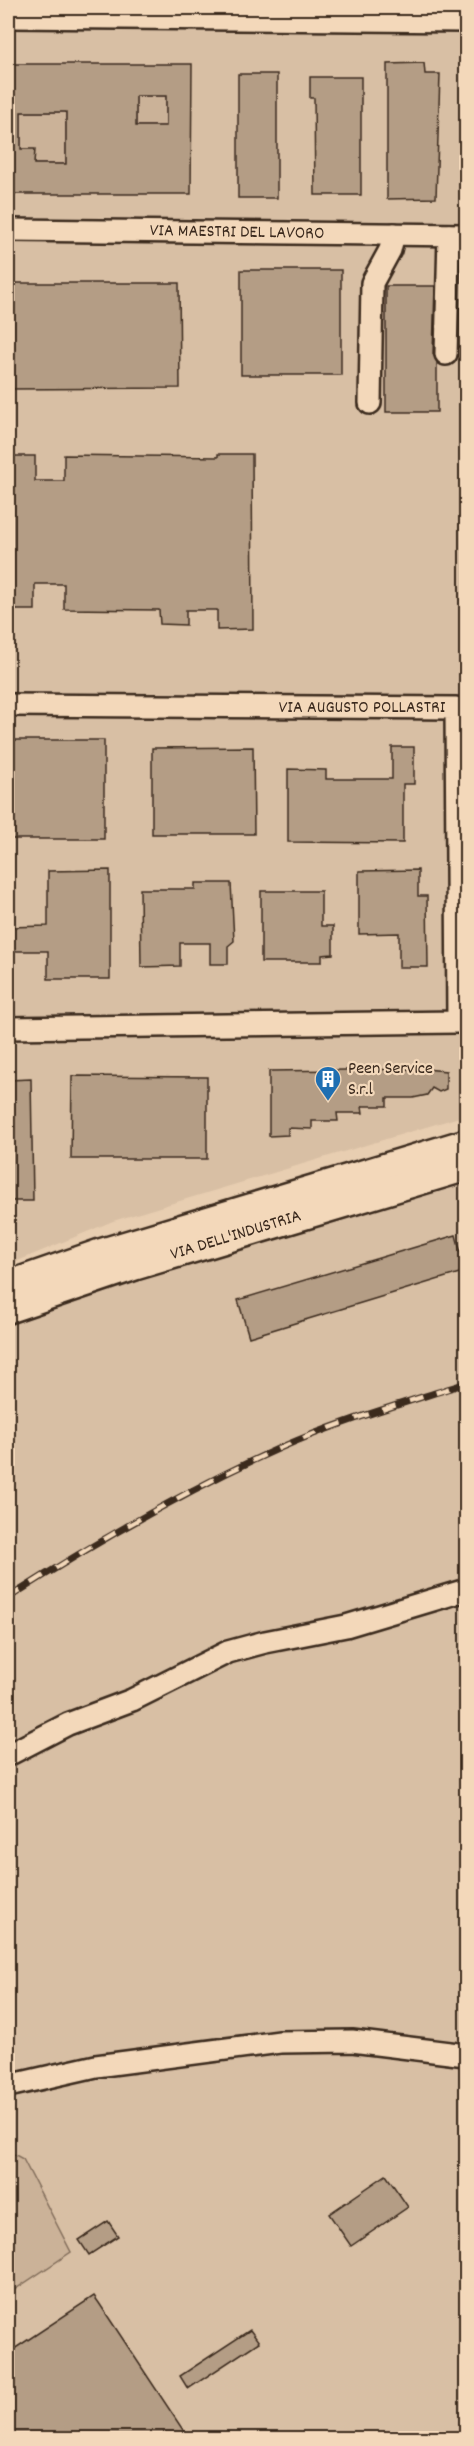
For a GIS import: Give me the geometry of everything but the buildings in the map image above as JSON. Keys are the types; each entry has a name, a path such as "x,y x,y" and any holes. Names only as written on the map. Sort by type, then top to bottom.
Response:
{"main road":[{"name":"VIA DELL'INDUSTRIA","path":"10,1282 466,1143"},
{"name":"VIA DELL'INDUSTRIA","path":"8,1309 135,1266 466,1167"}],"street":[{"path":"8,17 466,21"},
{"name":"VIA MAESTRI DEL LAVORO","path":"8,230 458,235"},
{"path":"370,403 372,283 390,249 394,234"},
{"path":"446,354 458,235"},
{"name":"VIA AUGUSTO POLLASTRI","path":"8,705 456,708 458,1022 8,1028"},
{"path":"8,1755 68,1725 132,1700 228,1652 265,1642 346,1626 466,1590"},
{"path":"8,2086 96,2066 280,2042 352,2040 466,2055"}],"shaded area":[{"path":"8,8 466,8 466,1115 113,1221 8,1265"},
{"path":"136,96 166,96 166,126 136,126"},
{"path":"21,112 66,112 66,164 34,164 34,150 21,149"},
{"path":"466,1178 466,2438 8,2438 8,1321 91,1292"},
{"path":"8,2151 23,2159 71,2252 8,2294"}],"railway":[{"path":"8,1598 142,1518 282,1447 327,1429 466,1383"}],"place":[{"name":"Peen Service S.r.l","path":"328,1102"}]}
